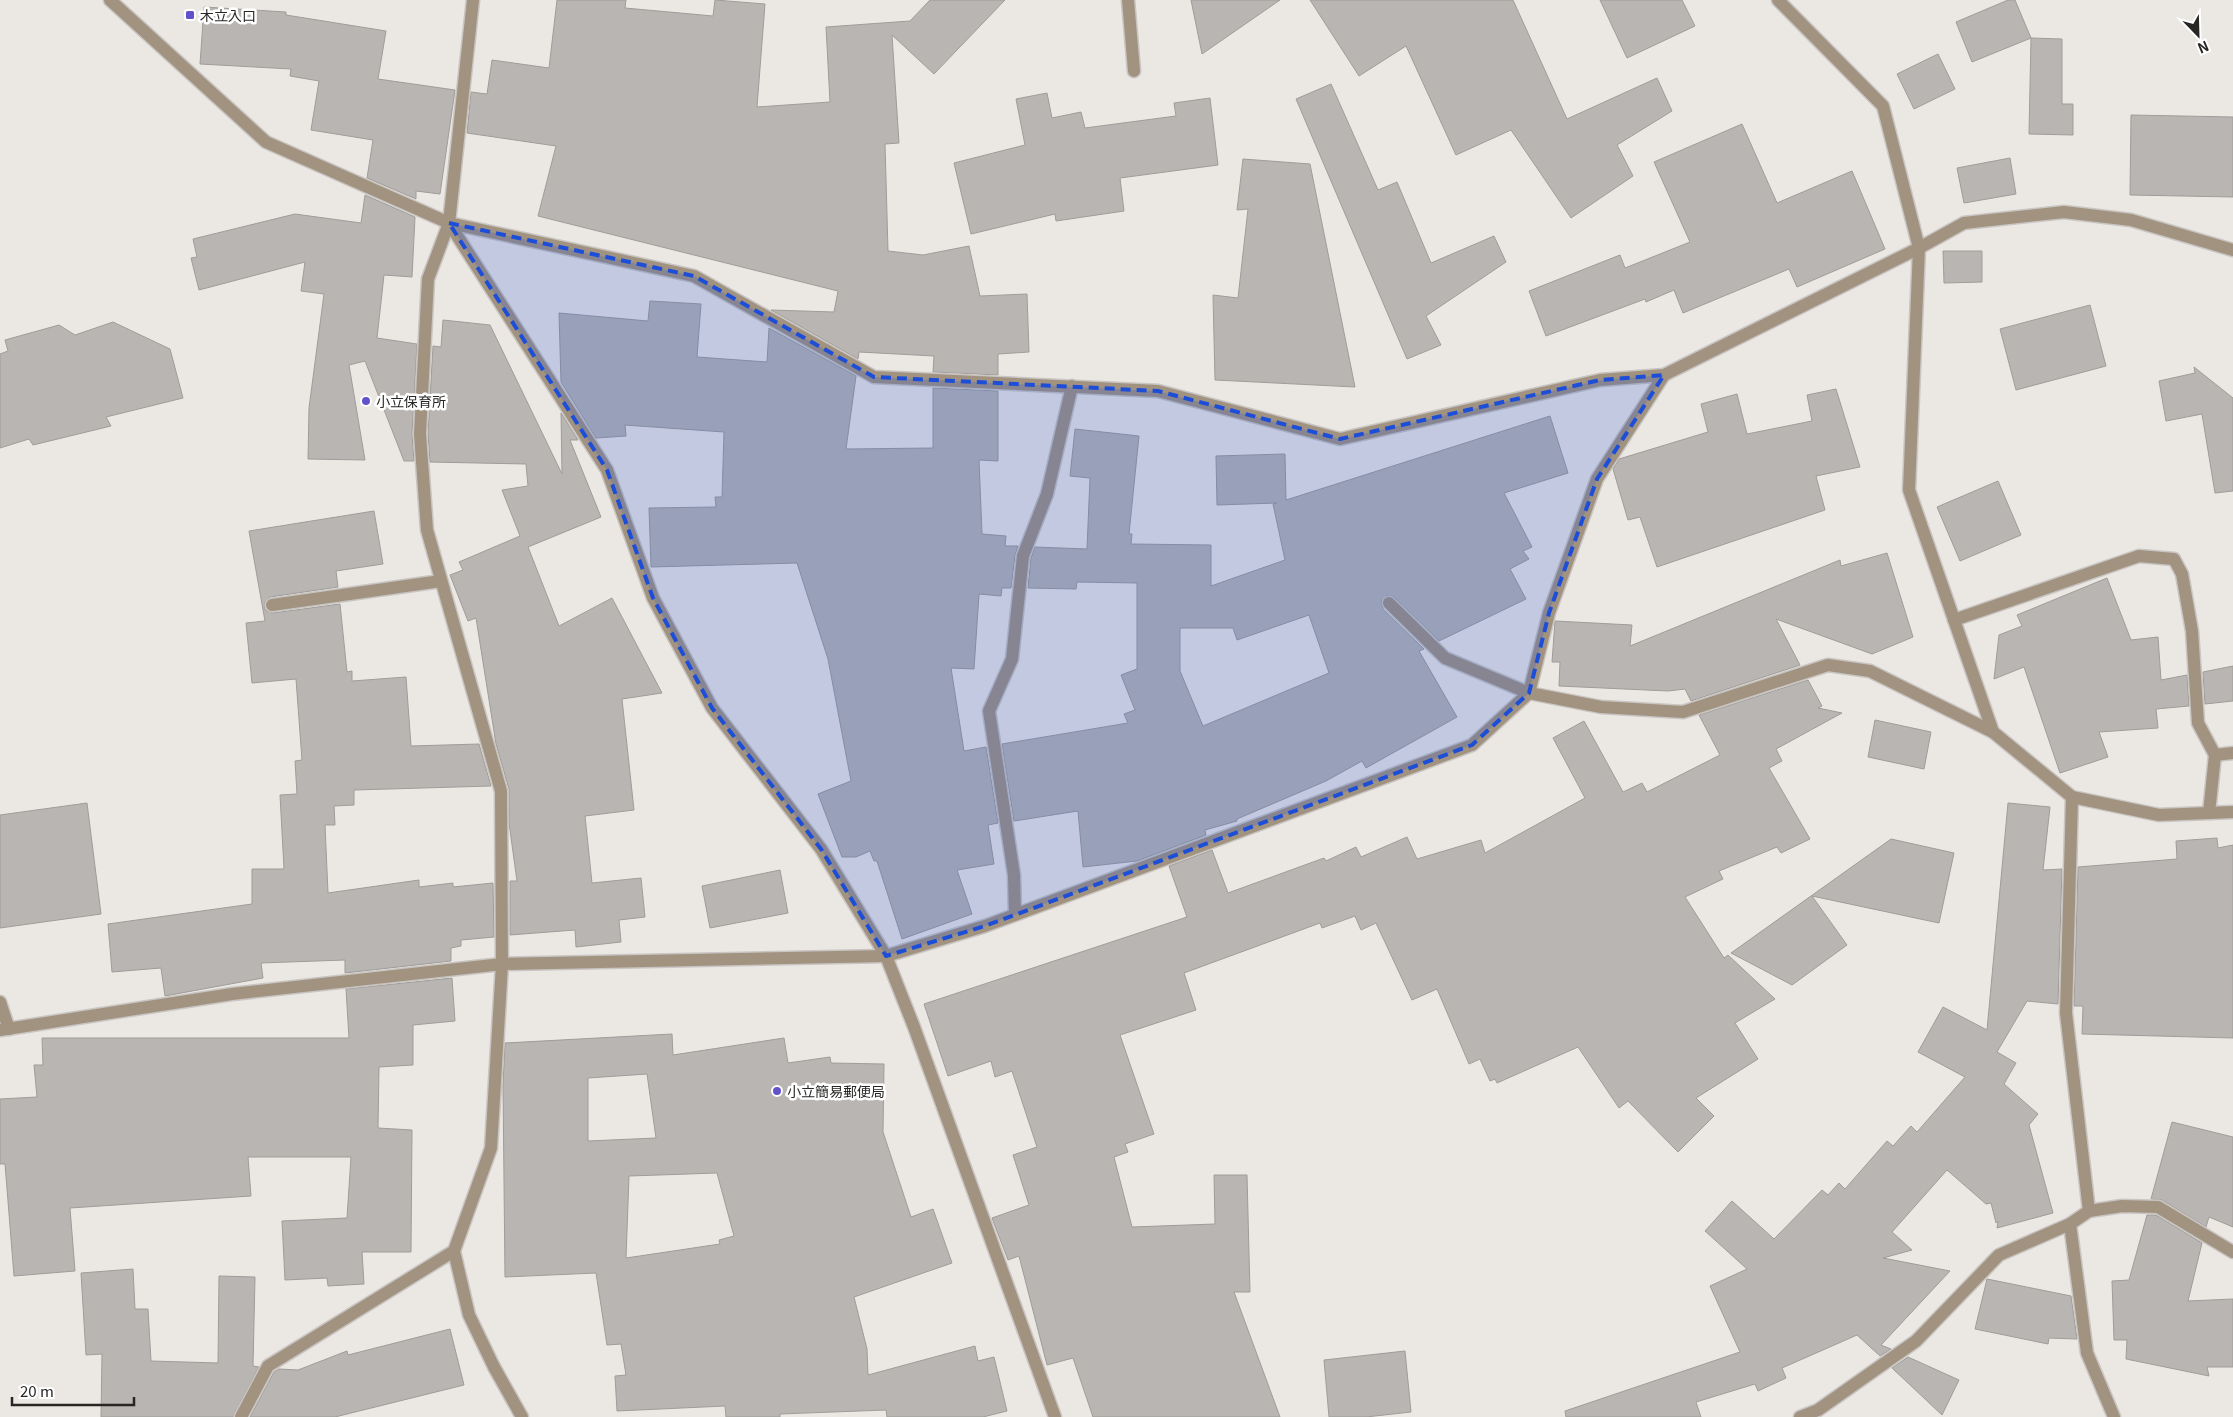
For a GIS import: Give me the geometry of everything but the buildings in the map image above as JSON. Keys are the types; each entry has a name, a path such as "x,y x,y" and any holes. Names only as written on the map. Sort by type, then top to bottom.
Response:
{"street":[{"path":"110,0 266,142 449,223 694,276 874,377 1158,391 1340,440 1600,380 1664,375 1919,248 1964,223 2064,212 2131,220 2233,250"},
{"path":"474,0 449,223 428,279 420,434 427,530 502,791 502,964 491,1148 454,1251 469,1314 494,1367 522,1417"},
{"path":"1128,0 1134,71"},
{"path":"1778,0 1883,106 1919,248 1909,490 1993,732"},
{"path":"449,223 607,470 653,598 712,708 821,849 886,956 914,1027 1055,1417"},
{"path":"0,1002 5,1029 232,994 502,964 886,956 1015,914 1472,745 1529,693 1548,613 1597,478 1664,375"},
{"path":"1015,914 1014,875 989,711 1012,659 1023,556 1047,494 1072,386"},
{"path":"1954,620 2139,556 2174,559 2182,574 2192,631 2198,723 2215,755 2209,813"},
{"path":"272,605 441,581"},
{"path":"1389,603 1445,658 1529,693 1601,707 1683,712 1828,665 1870,671 1993,732 2072,797 2159,815 2233,812"},
{"path":"2215,755 2233,753"},
{"path":"2072,797 2066,1013 2090,1211"},
{"path":"1800,1417 1818,1410 1916,1341 1999,1255 2070,1224 2090,1211 2122,1206 2158,1207 2233,1252"},
{"path":"2070,1224 2087,1353 2114,1417"},
{"path":"241,1417 268,1366 454,1251"}],"highlighted area":[{"path":"449,223 694,276 874,377 1158,391 1340,439 1600,380 1664,375 1597,479 1549,613 1529,693 1472,745 985,926 886,956 821,849 712,708 653,598 607,470"}],"place":[{"name":"木立入口","path":"190,15"},
{"name":"小立保育所","path":"366,401"},
{"name":"小立簡易郵便局","path":"777,1091"}]}
